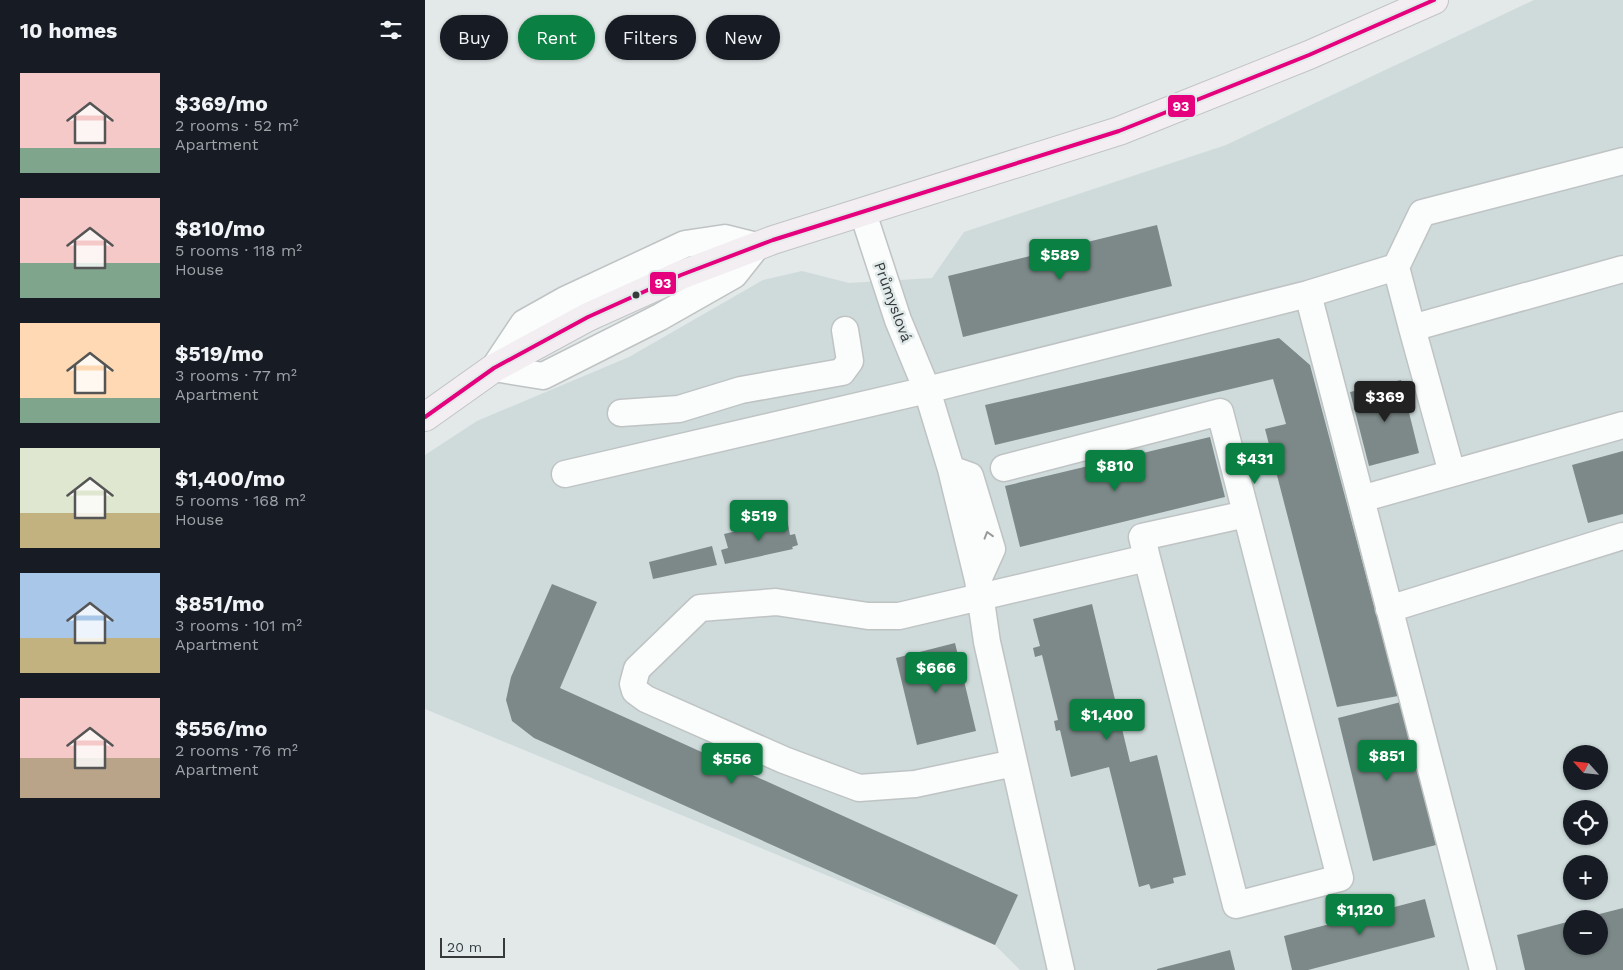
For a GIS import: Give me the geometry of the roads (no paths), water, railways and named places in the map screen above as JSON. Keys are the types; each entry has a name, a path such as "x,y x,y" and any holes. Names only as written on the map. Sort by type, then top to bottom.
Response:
{"main road":[{"path":"425,417 494,368 588,317 681,275 757,246 1119,131 1309,55 1434,0"}],"lane":[{"path":"1452,473 1396,267 1422,214 1623,161"},
{"name":"Průmyslová","path":"863,213 898,320 927,390 951,469 979,588 987,642 1061,970"},
{"path":"565,474 927,390 1307,294 1396,267"},
{"path":"1412,328 1623,269"},
{"path":"1307,294 1483,970"},
{"path":"621,413 679,409 741,390 842,372 850,361 845,330"},
{"path":"1004,468 1220,412 1339,878 1236,905 1142,537 1246,514"},
{"path":"1361,499 1623,425"},
{"path":"1389,609 1623,536"},
{"path":"1014,763 915,784 859,788 784,760 646,699 635,691 633,684 637,669 700,608 776,602 869,616 899,616 979,588 1147,558"}]}
